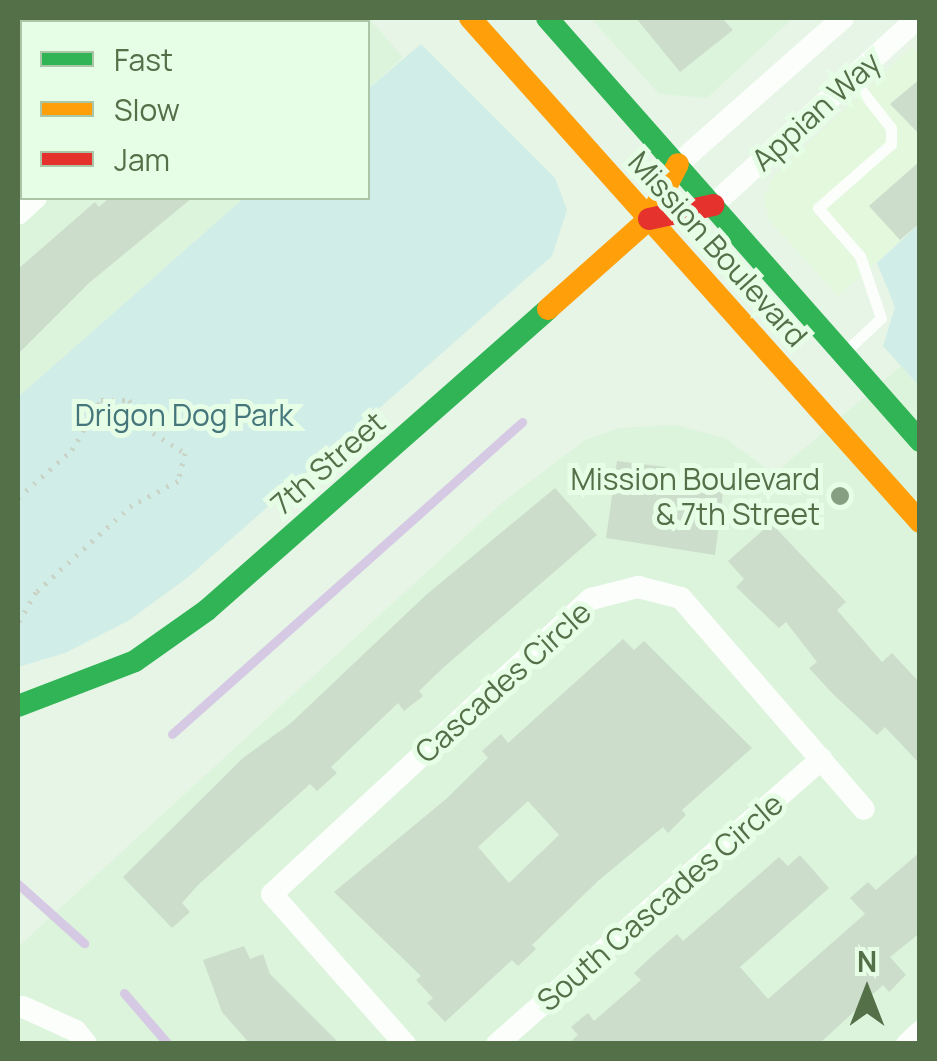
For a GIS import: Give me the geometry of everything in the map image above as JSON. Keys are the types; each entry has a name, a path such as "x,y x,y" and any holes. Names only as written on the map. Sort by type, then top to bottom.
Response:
{"main road":[{"name":"Mission Boulevard","path":"470,18 920,522"},
{"name":"Mission Boulevard","path":"547,18 920,441"},
{"name":"7th Street","path":"18,706 136,661 207,610 649,219 678,164"},
{"name":"7th Street","path":"649,219 712,205"}],"street":[{"name":"Appian Way","path":"678,164 843,18"},
{"name":"Appian Way","path":"712,205 918,18"},
{"name":"Cascades Circle","path":"405,1044 272,894 591,599 638,586 681,598 864,809"},
{"name":"South Cascades Circle","path":"498,1044 821,759"},
{"path":"22,1007 76,1031 86,1044"},
{"path":"907,1044 920,1032"}],"lane":[{"path":"843,354 881,318 860,256 818,208 891,144 891,128 852,78"}],"path":[{"path":"18,498 72,450 101,400 130,400 153,433 185,453 178,481 132,505 36,592 18,623"}],"shaded area":[{"path":"18,18 368,18 20,20 20,200 242,200 18,397"},
{"path":"591,18 793,18 707,98 659,94"},
{"path":"370,20 403,57 370,87"},
{"path":"912,47 920,55 919,224 838,296 769,220 764,198 774,175"},
{"path":"901,366 919,386 919,1043 18,1044 18,947 502,503 585,440 619,428 675,425 725,438 774,474"}],"green space":[{"name":"Drigon Dog Park","path":"421,44 555,178 567,210 552,256 187,578 128,621 65,653 18,667 18,397 242,200 370,200 370,87"},
{"path":"919,224 919,386 883,346 895,307 877,263"}],"building":[{"path":"636,18 722,18 733,30 680,72"},
{"path":"920,79 920,135 890,104"},
{"path":"920,161 920,223 900,240 869,206"},
{"path":"107,200 190,200 89,283 18,354 18,269 95,202 99,207"},
{"path":"617,461 666,467 665,477 724,485 715,555 606,538"},
{"path":"555,488 597,535 444,667 419,691 423,696 404,711 398,703 331,767 337,773 317,791 310,784 198,885 182,903 190,912 172,928 123,877 243,758 291,723 426,595"},
{"path":"771,523 846,602 837,610 882,662 892,653 920,683 920,764 885,727 877,735 833,694 809,668 817,662 786,622 779,628 736,587 744,579 728,561"},
{"path":"623,639 634,650 644,641 752,748 682,810 686,815 668,833 663,827 598,881 532,945 536,949 518,966 512,960 445,1022 427,1003 433,998 416,980 421,976 334,892 446,799 488,758 482,751 501,734 508,743","holes":["528,801 559,835 509,883 478,847"]},
{"path":"920,852 920,933 890,957 906,975 889,992 883,985 819,1044 568,1044 578,1035 571,1027 588,1013 594,1021 641,980 634,973 651,957 677,934 683,941 779,857 788,866 800,855 829,888 740,967 768,999 865,914 850,898 868,882 876,890"},
{"path":"244,946 250,959 263,954 270,974 340,1044 250,1044 222,1012 203,960"}],"waterway":[{"path":"172,734 522,422"},
{"path":"18,884 84,943"},
{"path":"124,993 168,1044"}],"traffic: fast":[{"path":"547,18 920,441"},
{"path":"18,706 135,661 207,610 548,309"}],"traffic: slow":[{"path":"470,18 920,522"},
{"path":"548,309 649,219 678,164"}],"traffic: jam":[{"path":"649,219 713,205"}],"place":[{"name":"Mission Boulevard & 7th Street","path":"840,496"}]}
